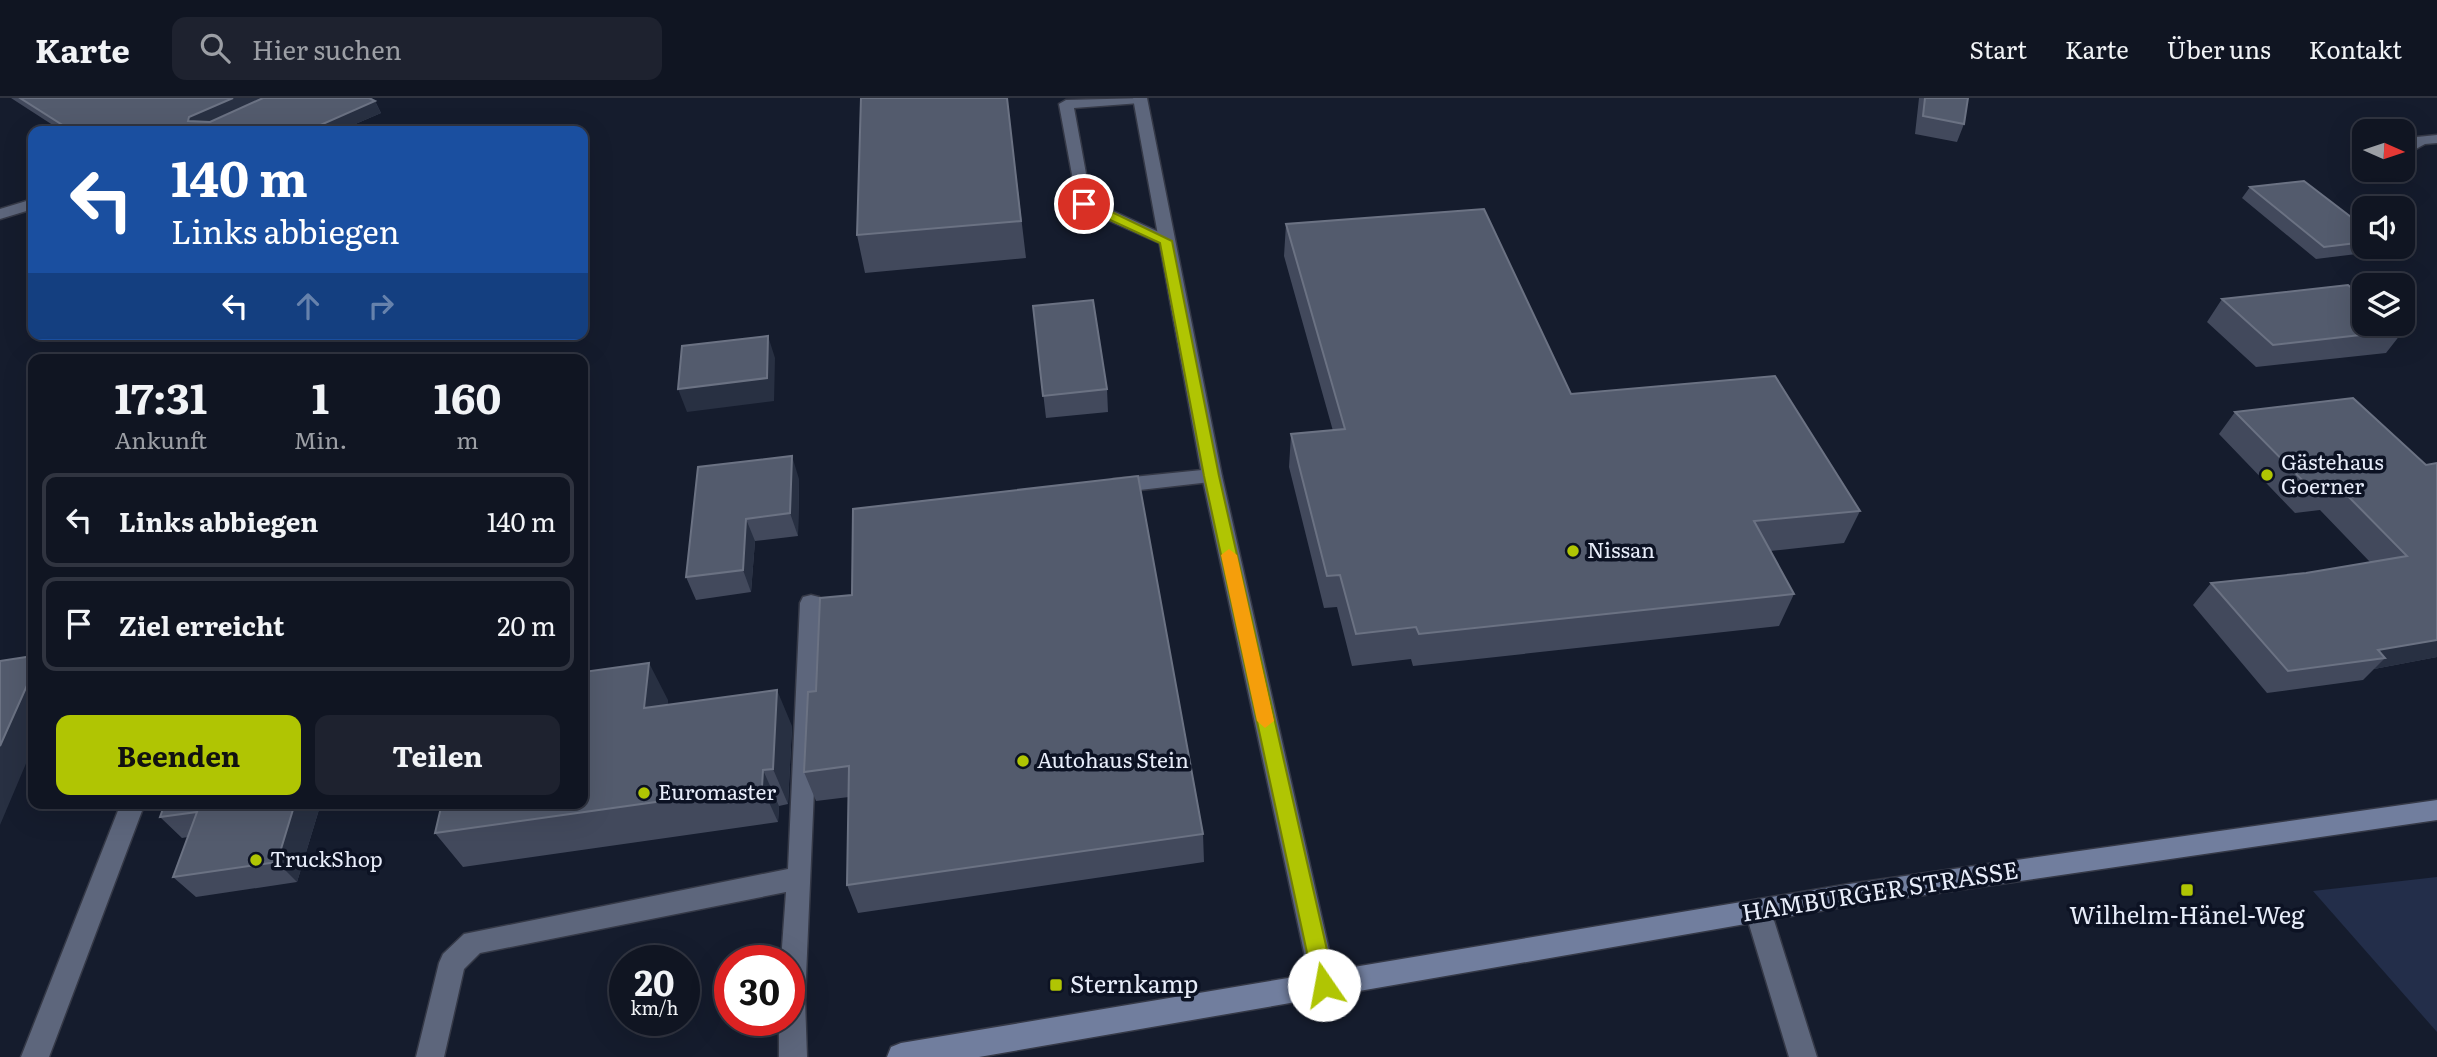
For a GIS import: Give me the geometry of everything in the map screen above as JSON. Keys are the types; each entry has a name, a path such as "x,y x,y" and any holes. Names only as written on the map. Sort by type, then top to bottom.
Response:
{"main road":[{"name":"HAMBURGER STRASSE","path":"901,1057 1758,911 2175,846 2437,810"}],"street":[{"path":"1166,241 1084,204 1066,104 1140,99 1212,476 1324,985"},
{"path":"2415,144 2422,140 2437,139"},
{"path":"0,214 28,206"},
{"path":"1090,488 1212,476"},
{"path":"793,1057 792,1000 800,878 811,603"},
{"path":"35,1057 131,809"},
{"path":"429,1057 452,963 473,942 800,878"},
{"path":"1758,911 1803,1057"}],"shaded area":[{"path":"2437,877 2437,1032 2313,891"}],"building":[{"path":"20,98 233,98 189,117 188,121 210,122 263,98 369,98 375,101 318,126 64,126"},
{"path":"861,98 1007,98 1021,221 857,235"},
{"path":"1925,98 1968,98 1964,124 1923,116"},
{"path":"2304,181 2352,218 2352,244 2324,247 2250,187"},
{"path":"1484,209 1571,394 1775,376 1860,511 1754,521 1794,594 1419,634 1416,627 1356,634 1340,575 1327,576 1291,434 1345,429 1286,224"},
{"path":"2348,285 2352,288 2352,336 2273,345 2222,299"},
{"path":"1093,300 1107,389 1043,396 1033,306"},
{"path":"768,336 767,378 678,389 682,346"},
{"path":"2353,398 2426,465 2437,463 2437,640 2378,650 2385,658 2288,671 2211,583 2306,573 2407,556 2339,487 2313,491 2235,412"},
{"path":"792,456 790,513 746,519 743,570 686,577 698,467"},
{"path":"1138,476 1203,834 847,885 849,766 804,772 808,692 816,691 820,598 852,595 853,509"},
{"path":"28,657 28,683 0,746 0,661"},
{"path":"649,663 644,708 777,690 773,769 763,770 762,787 435,833 441,809 588,809 588,671"},
{"path":"163,809 293,809 277,862 173,877 197,812 160,817"}],"slow traffic":[{"path":"1229,555 1265,721"}],"place":[{"name":"Gästehaus Goerner","path":"2267,475"},
{"name":"Nissan","path":"1573,551"},
{"name":"Autohaus Stein","path":"1023,761"},
{"name":"Euromaster","path":"644,793"},
{"name":"TruckShop","path":"256,860"},
{"name":"Wilhelm-Hänel-Weg","path":"2187,890"},
{"name":"Sternkamp","path":"1056,985"}],"route":[{"path":"1084,204 1166,241 1212,476 1324,985"}]}
